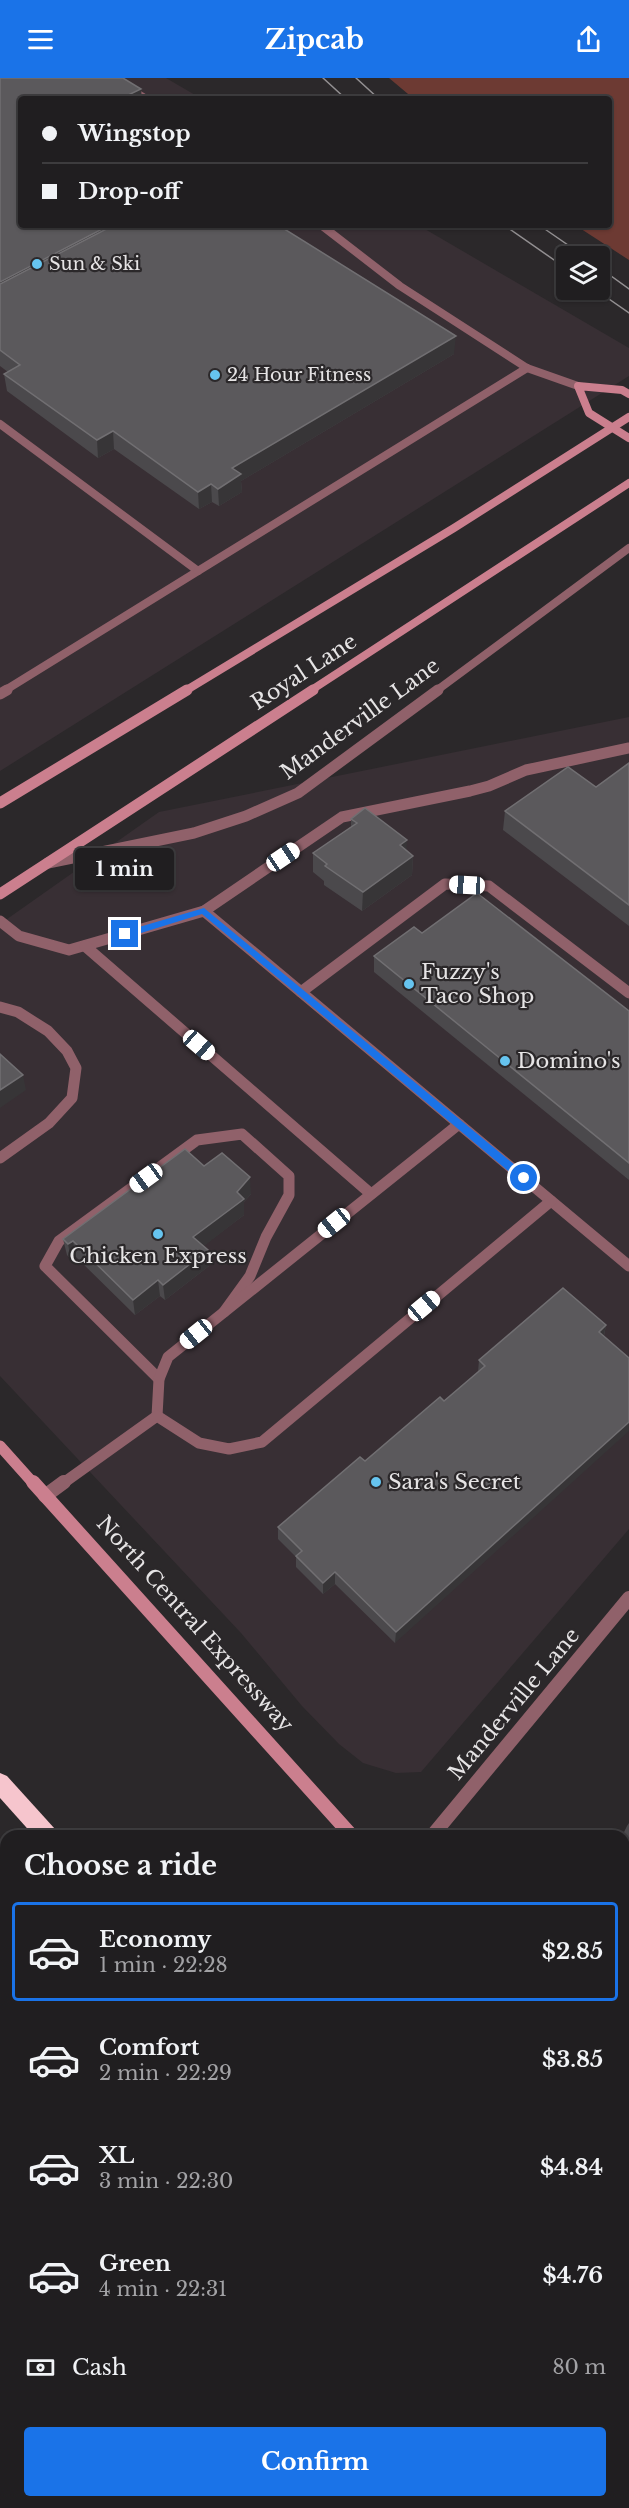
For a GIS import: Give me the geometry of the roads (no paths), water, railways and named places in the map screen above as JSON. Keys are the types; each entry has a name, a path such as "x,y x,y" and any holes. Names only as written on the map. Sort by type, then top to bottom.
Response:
{"highway":[{"path":"0,1783 43,1830"}],"main road":[{"path":"629,394 622,390 578,386 589,413 629,438"},
{"name":"Royal Lane","path":"0,803 454,528 629,417"},
{"name":"Royal Lane","path":"0,894 629,483"},
{"name":"North Central Expressway","path":"0,1446 347,1830"}],"street":[{"path":"112,78 141,96"},
{"path":"325,228 400,286 527,368 578,386"},
{"path":"0,694 527,368"},
{"path":"0,424 198,571"},
{"name":"Manderville Lane","path":"47,863 194,833 246,816 298,793 629,548"},
{"path":"0,921 19,936 69,951 204,911 342,817 470,791 526,770 629,748"},
{"path":"301,992 445,884 489,886 629,993"},
{"path":"204,911 629,1266"},
{"path":"85,946 371,1194"},
{"path":"0,1007 18,1012 48,1031 66,1051 76,1068 72,1098 49,1123 0,1158"},
{"path":"157,1416 159,1379 168,1357 459,1124"},
{"path":"159,1379 45,1266 59,1242 198,1140 242,1134 289,1176 289,1195 266,1238 250,1276 224,1312"},
{"path":"157,1416 198,1443 229,1449 262,1442 551,1201"},
{"path":"45,1496 157,1416"},
{"name":"Manderville Lane","path":"437,1830 629,1598"}],"tram line":[{"path":"323,78 343,96"},
{"path":"356,78 376,96"},
{"path":"508,228 556,261"},
{"path":"543,228 569,246"},
{"path":"610,275 629,289"},
{"path":"610,300 629,313"}],"place":[{"name":"Sun & Ski","path":"37,264"},
{"name":"24 Hour Fitness","path":"215,375"},
{"name":"Fuzzy's Taco Shop","path":"409,984"},
{"name":"Domino's","path":"505,1061"},
{"name":"Chicken Express","path":"158,1234"},
{"name":"Sara's Secret","path":"376,1482"}]}
